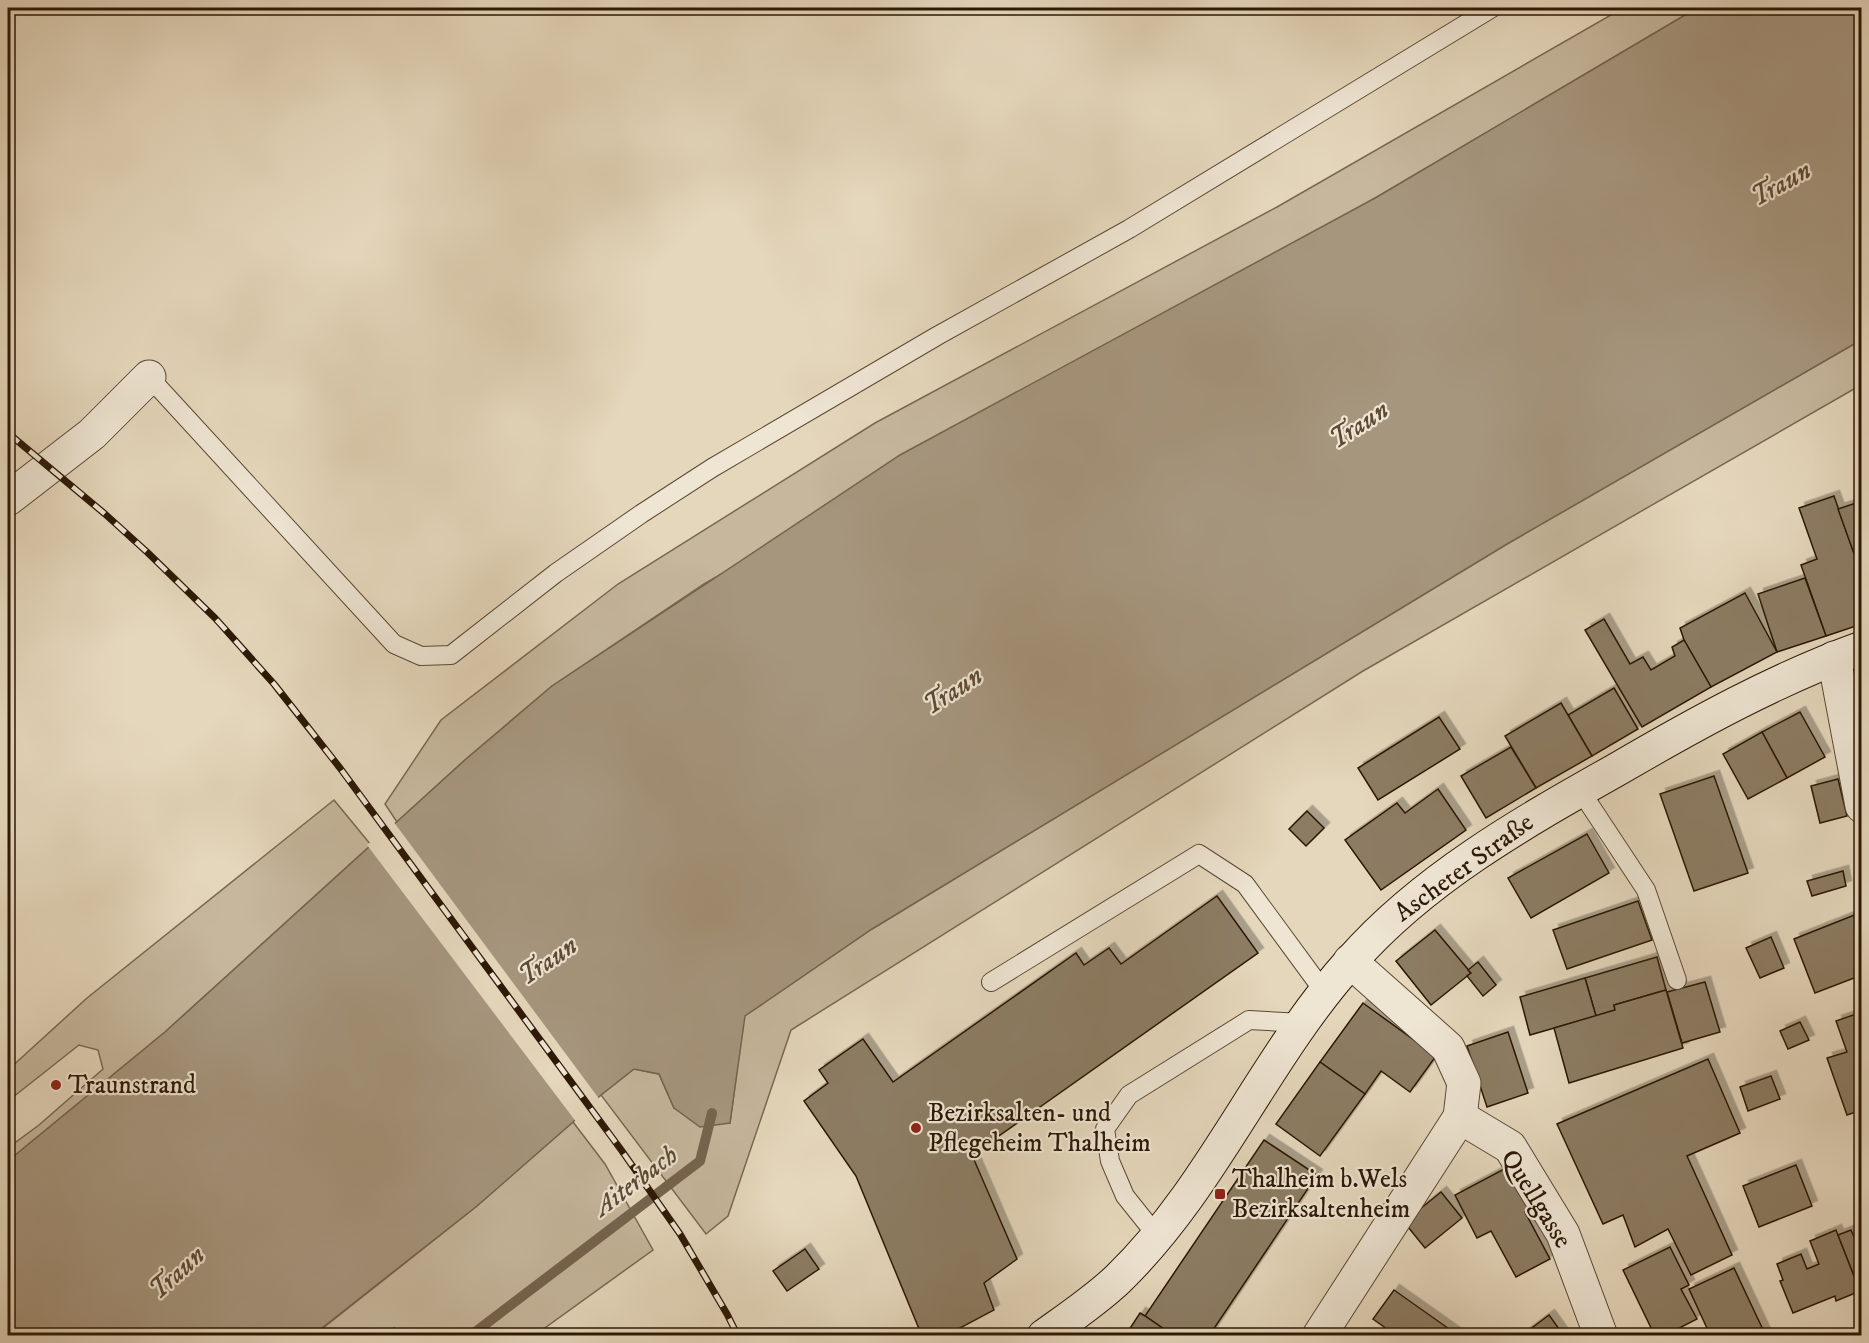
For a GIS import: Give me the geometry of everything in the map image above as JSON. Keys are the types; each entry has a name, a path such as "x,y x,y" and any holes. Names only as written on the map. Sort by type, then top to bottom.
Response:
{"street":[{"path":"8,500 92,434 149,377"},
{"path":"1848,653 1862,806"},
{"name":"Ascheter Straße","path":"1044,1335 1118,1280 1157,1236 1198,1182 1302,1023 1350,961 1389,922 1437,881 1532,818 1711,716 1848,653"},
{"path":"1319,1335 1460,1117 1464,1083 1448,1048 1350,961"},
{"name":"Quellgasse","path":"1460,1117 1510,1148 1563,1234 1601,1335"}],"lane":[{"path":"149,377 394,644 421,656 451,655 556,573 712,468 937,336 1129,229 1492,8"},
{"path":"1580,790 1646,890 1677,980"},
{"path":"991,982 1199,854 1245,884 1325,993"},
{"path":"1157,1236 1125,1196 1110,1161 1105,1129 1111,1120 1129,1095 1249,1020 1302,1023"}],"shaded area":[{"path":"1623,8 1697,8 1377,197 704,584 552,686 466,759 397,822 385,804 441,720 618,584 875,423 1277,207"},
{"path":"1861,340 1861,385 1363,671 791,1030 728,1216 706,1234 601,1095 634,1069 659,1074 674,1108 730,1123 744,1016 872,929 1507,544"},
{"path":"334,800 371,845 165,1032 8,1161 8,1148 39,1125 103,1069 98,1050 79,1045 8,1101 8,1070 87,998"},
{"path":"573,1122 605,1164 653,1250 535,1335 395,1335 394,1328 385,1335 313,1336 477,1206"}],"water":[{"name":"Traun","path":"1697,8 1861,8 1861,340 1507,544 872,929 745,1016 730,1123 700,1127 674,1108 659,1074 634,1069 601,1095 477,1206 313,1335 8,1336 8,1161 165,1032 466,759 552,686 900,455 1377,197"}],"pier":[{"path":"393,821 600,1100 577,1123 367,845"}],"building":[{"path":"1834,496 1862,576 1862,624 1826,636 1801,565 1817,559 1799,508"},
{"path":"1862,501 1862,576 1838,509"},
{"path":"1805,578 1826,636 1777,652 1758,594"},
{"path":"1745,593 1777,652 1711,687 1684,640 1680,628"},
{"path":"1604,619 1630,664 1643,657 1651,670 1675,656 1672,647 1684,640 1711,687 1642,727 1585,630"},
{"path":"1614,688 1638,729 1592,756 1568,715"},
{"path":"1561,703 1592,756 1536,788 1505,736"},
{"path":"1800,712 1825,757 1787,778 1762,732"},
{"path":"1439,717 1460,749 1378,800 1358,768"},
{"path":"1762,732 1787,778 1748,799 1723,754"},
{"path":"1511,747 1536,788 1486,818 1461,776"},
{"path":"1714,776 1748,873 1694,891 1660,794"},
{"path":"1838,779 1847,816 1820,823 1811,786"},
{"path":"1438,789 1466,830 1381,890 1345,840 1397,803 1405,813"},
{"path":"1307,811 1324,828 1306,846 1289,829"},
{"path":"1587,834 1609,873 1531,918 1508,878"},
{"path":"1843,871 1846,886 1812,896 1807,881"},
{"name":"Bezirksalten- und Pflegeheim Thalheim","path":"1217,896 1258,953 972,1155 1017,1259 984,1283 994,1310 945,1336 922,1336 856,1176 804,1101 828,1083 819,1070 863,1039 893,1082 1076,953 1084,965 1109,948 1121,964"},
{"path":"1638,901 1652,940 1567,969 1553,930"},
{"path":"1857,914 1862,924 1862,975 1815,993 1794,939"},
{"path":"1435,930 1471,973 1431,1005 1396,961"},
{"path":"1771,937 1784,968 1760,978 1746,948"},
{"path":"1657,957 1666,990 1614,1005 1615,1010 1596,1016 1585,978"},
{"path":"1478,962 1496,985 1483,996 1467,976 1471,973 1468,970"},
{"path":"1585,978 1596,1016 1530,1035 1520,997"},
{"path":"1705,982 1720,1032 1682,1043 1667,992"},
{"path":"1666,990 1683,1048 1569,1083 1554,1028 1615,1010 1614,1005"},
{"path":"1363,1003 1436,1056 1410,1092 1381,1071 1365,1094 1320,1062"},
{"path":"1862,1012 1862,1110 1847,1115 1827,1058 1847,1052 1836,1021"},
{"path":"1800,1022 1809,1040 1788,1049 1780,1031"},
{"path":"1508,1032 1528,1093 1487,1107 1467,1046"},
{"path":"1708,1059 1740,1133 1687,1156 1732,1255 1691,1275 1668,1229 1635,1247 1623,1215 1603,1224 1557,1124"},
{"path":"1320,1062 1365,1094 1320,1156 1276,1124"},
{"path":"1771,1076 1780,1099 1748,1111 1740,1087"},
{"path":"1264,1140 1317,1175 1209,1336 1174,1336 1145,1316"},
{"path":"1796,1165 1812,1206 1759,1227 1743,1186"},
{"path":"1508,1167 1531,1209 1525,1212 1550,1259 1516,1277 1491,1231 1477,1238 1455,1195"},
{"path":"1441,1192 1462,1218 1425,1248 1404,1222"},
{"path":"1836,1230 1860,1291 1836,1301 1835,1296 1793,1313 1780,1281 1783,1280 1777,1264 1801,1254 1807,1269 1819,1264 1810,1241"},
{"path":"1851,1230 1862,1255 1862,1279 1856,1281 1838,1235"},
{"path":"1670,1247 1689,1285 1681,1289 1697,1319 1664,1336 1655,1336 1623,1270"},
{"path":"805,1249 819,1269 787,1291 773,1271"},
{"path":"1734,1268 1766,1336 1711,1336 1706,1326 1689,1289"},
{"path":"1394,1290 1459,1336 1397,1336 1373,1319"},
{"path":"1140,1313 1145,1316 1174,1336 1125,1336"},
{"path":"1549,1315 1564,1336 1521,1336"}],"waterway":[{"name":"Aiterbach","path":"470,1336 700,1161 712,1113"}],"railway":[{"path":"8,433 147,552 215,618 274,684 340,768 622,1151 680,1234 738,1336"}],"place":[{"name":"Traunstrand","path":"56,1085"},
{"name":"Bezirksalten- und Pflegeheim Thalheim","path":"916,1128"},
{"name":"Thalheim b.Wels Bezirksaltenheim","path":"1220,1194"}]}
